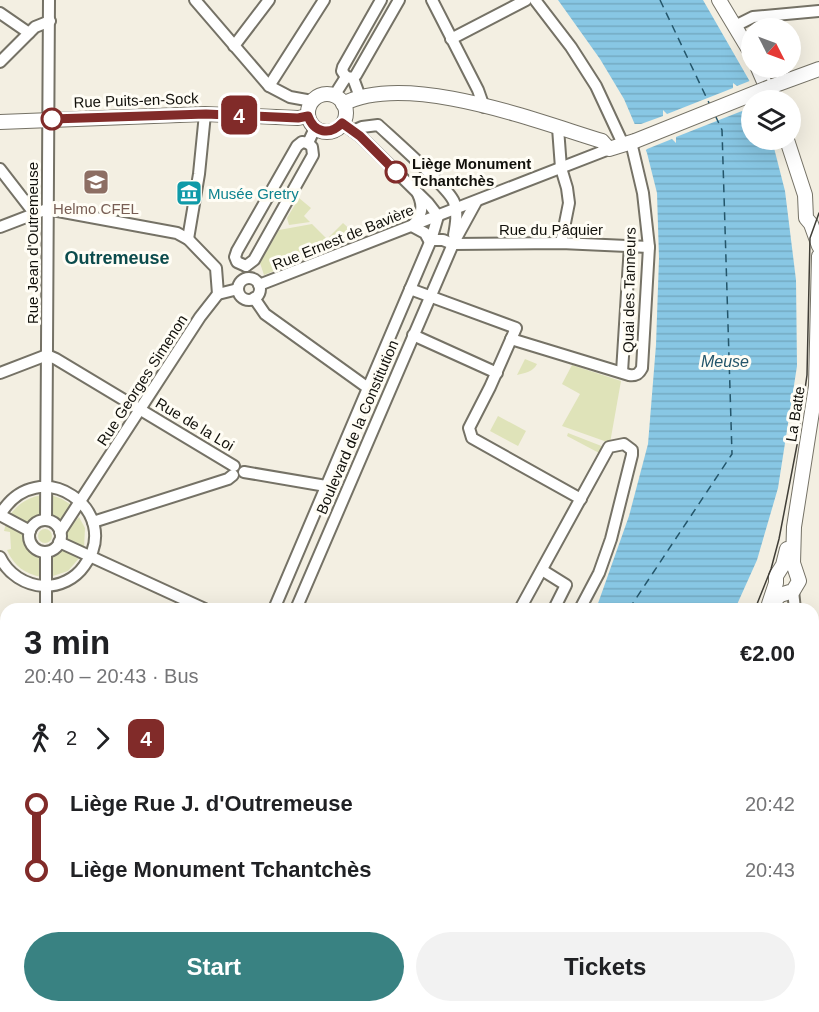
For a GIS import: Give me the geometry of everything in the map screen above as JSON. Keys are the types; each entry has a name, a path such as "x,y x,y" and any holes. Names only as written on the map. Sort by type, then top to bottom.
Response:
{"main road":[{"path":"719,0 741,37"},
{"path":"339,100 345,112 347,127 329,132 312,122 309,106 312,101 322,95 339,100 381,93 406,93 484,106 534,119 602,141 609,149 819,69"},
{"path":"766,78 772,86 772,90"},
{"name":"Rue Puits-en-Sock","path":"0,122 206,114 298,118 312,122"},
{"path":"793,150 810,186 815,203 806,218 815,225 819,246"},
{"name":"La Batte","path":"786,582 818,386 819,256"},
{"path":"772,603 786,582"}],"street":[{"name":"Rue Jean d'Outremeuse","path":"46,520 49,0"},
{"path":"195,0 269,86 290,97 312,101"},
{"path":"234,46 269,0"},
{"path":"269,86 324,0"},
{"path":"360,97 349,77 342,71 342,67 381,0"},
{"path":"339,100 349,77 399,0"},
{"path":"432,0 484,106"},
{"path":"452,39 526,0"},
{"name":"Quai des Tanneurs","path":"535,0 584,65 630,142 643,193 649,247 642,369 633,376 622,372 630,245"},
{"path":"735,26 753,17 819,11"},
{"path":"0,13 29,33"},
{"path":"0,62 35,27 50,21"},
{"path":"188,239 201,164 206,114"},
{"path":"308,143 312,122"},
{"path":"347,127 378,125 442,187 453,199 456,210"},
{"path":"347,127 428,203 438,216"},
{"path":"558,128 561,168 569,204 561,243"},
{"path":"302,142 308,143 312,147 313,154 254,260 246,266 237,262 235,256 237,251 297,146 302,142"},
{"name":"Rue Ernest de Bavière","path":"259,285 609,149"},
{"path":"0,169 34,213"},
{"path":"428,203 435,204 442,198 444,194 442,187"},
{"path":"417,193 421,201 421,212 412,226 425,233 431,241 443,240 453,244"},
{"name":"Boulevard de la Constitution","path":"299,603 429,297 453,244 476,202"},
{"path":"0,227 47,209 177,233 188,239 216,268 218,294 238,289"},
{"name":"Boulevard de la Constitution","path":"453,244 456,210"},
{"name":"Boulevard de la Constitution","path":"276,603 431,241 438,216"},
{"name":"Rue du Pâquier","path":"453,244 561,243 649,247"},
{"path":"246,266 247,278"},
{"path":"247,278 259,285 259,291 254,298 242,297 238,289 241,282 247,278"},
{"path":"410,289 516,328 497,373 469,428 472,438 581,499"},
{"name":"Rue Georges Simenon","path":"60,537 80,501 200,317 218,294"},
{"path":"254,298 265,314 368,388"},
{"path":"413,335 497,373"},
{"path":"511,339 622,372"},
{"path":"0,374 47,356"},
{"name":"Rue de la Loi","path":"47,356 141,409 237,471 326,486"},
{"path":"526,603 609,447 624,444 632,450 632,455 611,539 599,573 583,603"},
{"path":"93,522 228,479 237,471"},
{"path":"1,562 11,573 24,581 46,586 56,585 72,578 90,557 94,542 93,522 80,501 66,491 47,486 35,487 9,502 0,515 30,531"},
{"path":"60,537 54,550 46,552 33,547 30,542 30,531 36,523 46,520 56,524 60,537 90,557 192,603"},
{"path":"46,552 46,603"},
{"path":"294,561 313,569"},
{"path":"542,570 567,585 557,603"},
{"path":"786,582 793,603"}],"green space":[{"path":"299,198 311,208 304,216 310,222 289,225 287,218"},
{"path":"343,223 359,238 264,275 260,263 279,230 312,224 327,239"},
{"path":"525,359 537,364 526,373 517,375"},
{"path":"572,365 621,381 610,443 562,426 580,394 562,384"},
{"path":"498,416 526,431 518,446 490,431"},
{"path":"568,433 604,447 601,454 567,436"},
{"path":"43,495 42,516 34,519 28,526 9,516 24,502"},
{"path":"51,495 73,506 61,524 50,517"},
{"path":"79,517 85,528 84,549 65,540 65,532"},
{"path":"6,523 25,533 29,548 42,556 42,577 30,574 13,561 7,550 11,549 10,532 4,531"},
{"path":"42,529 48,529 52,536 48,543 42,543 38,539 38,533"},
{"path":"62,548 80,557 68,571 50,577 50,556"}],"water":[{"name":"Meuse","path":"558,0 703,0 741,66 741,78 748,78 753,90 741,90 741,150 775,150 785,191 796,280 797,366 778,488 757,560 738,603 598,603 629,516 648,444 656,345 659,258 657,193 647,153 624,99 600,59"}],"pier":[{"path":"752,80 756,90 741,90 741,111 676,137 676,143 672,139 644,152 632,124 641,124 663,116 663,110 667,114 733,88 733,83 737,86"}],"ferry route":[{"path":"660,0 710,105"},
{"path":"633,603 732,454 722,130 715,115"}],"tram line":[{"path":"757,603 771,569 779,539 797,445 807,375 810,238 819,213"}],"bus line":[{"name":"4","path":"52,119 206,114 298,118 308,116 312,125 321,131 332,131 342,123 360,136 396,172"}],"place":[{"name":"Liège Monument Tchantchès","path":"396,172"},
{"name":"Helmo CFEL","path":"96,182"},
{"name":"Musée Gretry","path":"189,193"}],"district":[{"name":"Outremeuse","path":"117,258"}]}
